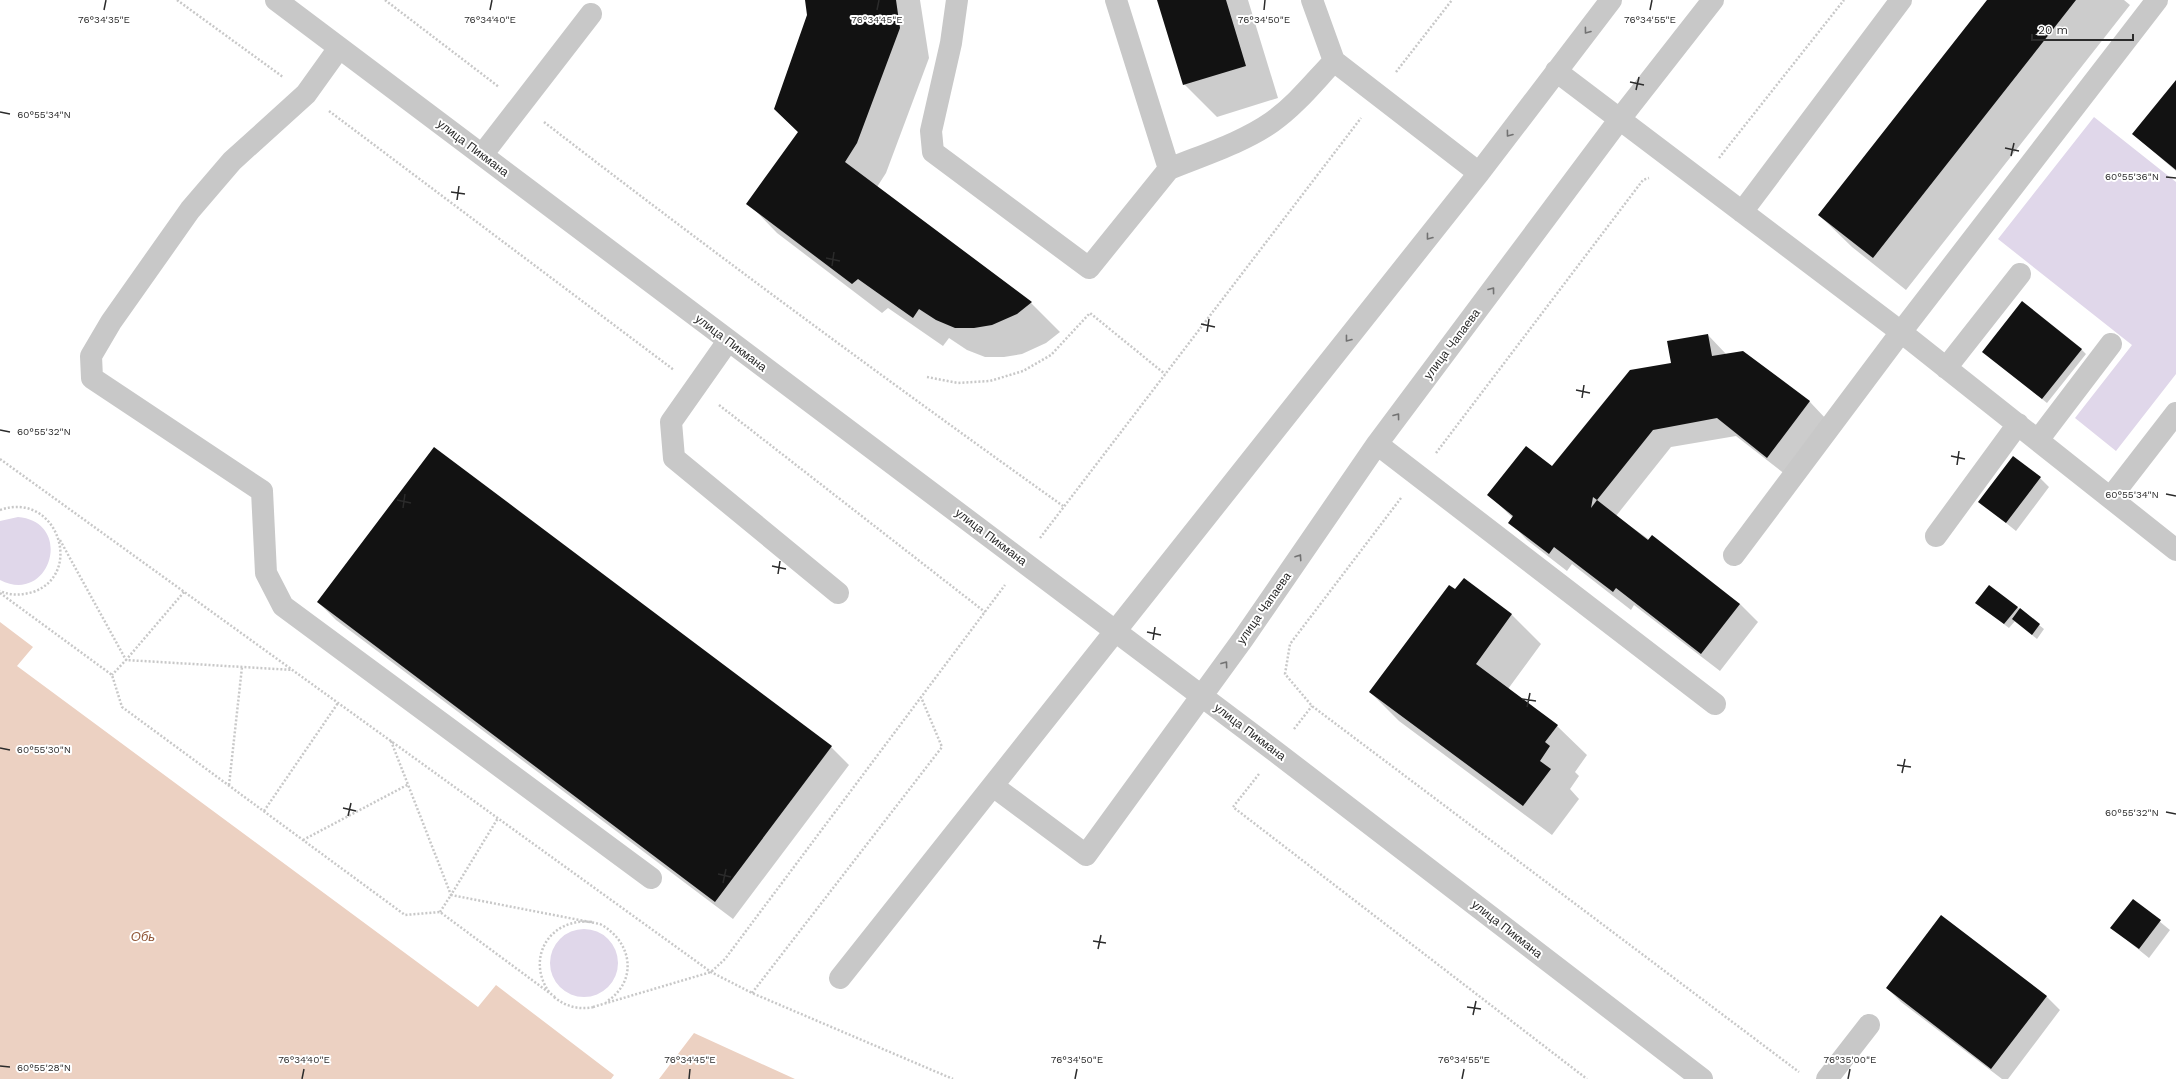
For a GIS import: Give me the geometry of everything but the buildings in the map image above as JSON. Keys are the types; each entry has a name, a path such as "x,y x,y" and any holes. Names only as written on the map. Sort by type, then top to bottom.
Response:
{"street":[{"name":"улица Пикмана","path":"276,0 1202,696 1702,1079"},
{"path":"957,0 951,43 931,131 933,152 1089,268 1169,169 1235,141 1272,122 1295,104 1334,61"},
{"path":"1116,0 1169,169"},
{"path":"1312,0 1334,61 1479,173"},
{"path":"840,978 1479,173 1611,0"},
{"name":"улица Чапаева","path":"993,786 1086,855 1202,696 1377,444 1619,120 1713,0"},
{"path":"1742,212 1901,0"},
{"path":"1734,555 1901,332 2157,0"},
{"path":"482,155 591,14"},
{"path":"339,48 306,94 232,161 190,210 111,322 91,356 92,378 262,491 266,574 282,606 651,878"},
{"path":"1556,71 1901,332 2176,550"},
{"path":"1946,368 2020,274"},
{"path":"728,341 671,422 674,458 838,593"},
{"path":"2038,440 2111,344"},
{"path":"2111,497 2176,413"},
{"path":"1936,536 2018,424"},
{"path":"1377,444 1715,704"},
{"path":"1827,1079 1869,1025"}],"path":[{"path":"0,592 112,675 122,707 405,915 440,912 555,997 571,1006 593,1007 711,972 725,959 985,612 696,387 306,94 177,0"},
{"path":"385,0 688,233 897,388 1063,506 1452,0"},
{"path":"1701,181 1844,0"},
{"path":"1655,176 1643,180 1290,644 1285,674 1312,706 1802,1074"},
{"path":"927,377 958,383 982,382 1023,371 1051,354 1090,313 1165,374"},
{"path":"0,459 711,972 752,993 953,1079"},
{"path":"0,510 17,507 33,510 47,519 56,532 126,660"},
{"path":"0,592 15,595 26,594 36,591 49,580 57,567 60,557 60,548 56,532"},
{"path":"112,675 184,592"},
{"path":"126,660 293,670"},
{"path":"228,785 242,667"},
{"path":"752,993 942,747 921,696"},
{"path":"264,811 338,703"},
{"path":"391,741 451,895"},
{"path":"303,840 408,784"},
{"path":"1233,808 1587,1079"},
{"path":"440,912 498,818"},
{"path":"451,895 592,922 600,924 614,933 624,946 628,962 625,980 620,990 612,998 593,1007"},
{"path":"555,997 549,992 542,977 540,961 544,945 548,938 561,927 576,921 592,922"}],"shaded area":[{"path":"2094,117 2176,182 2176,374 2116,451 2075,418 2132,345 1998,239"},
{"path":"18,517 36,522 46,533 51,546 49,560 43,573 32,582 17,585 0,580 0,521"},
{"path":"577,929 591,929 603,935 612,944 618,956 616,976 608,987 597,995 591,997 577,997 571,995 560,987 552,976 550,970 550,956 552,950 560,939 571,931"}],"water":[{"name":"Обь","path":"0,622 33,647 17,666 478,1007 496,985 614,1075 611,1079 0,1079"},
{"path":"694,1033 795,1079 659,1079"}]}
